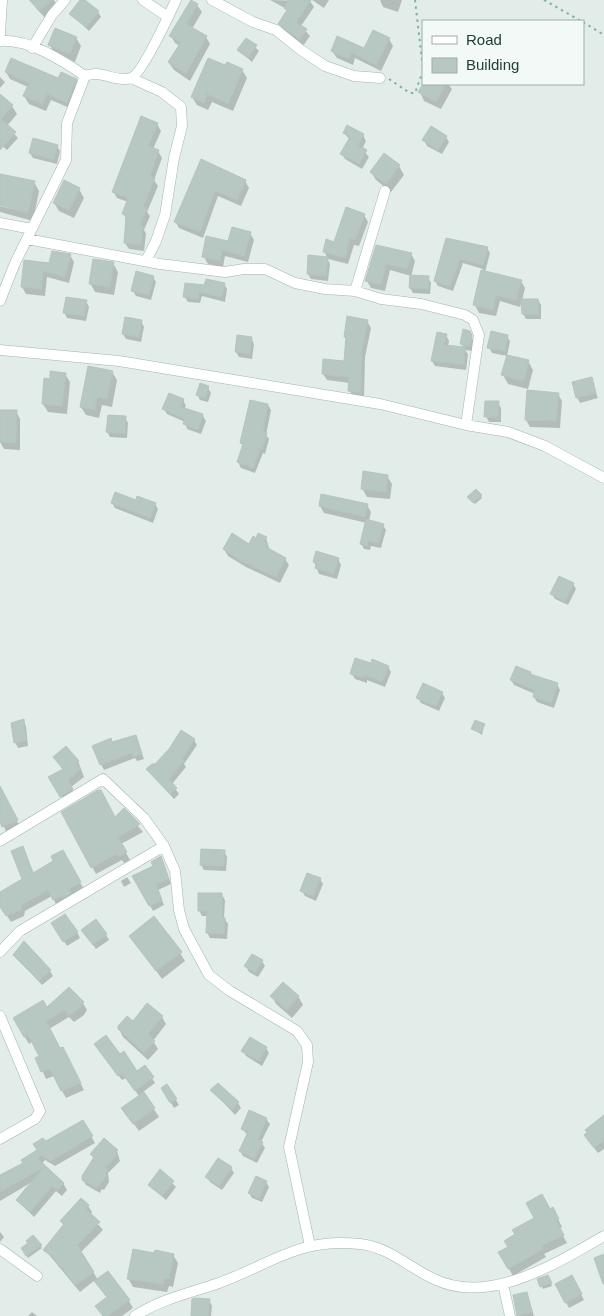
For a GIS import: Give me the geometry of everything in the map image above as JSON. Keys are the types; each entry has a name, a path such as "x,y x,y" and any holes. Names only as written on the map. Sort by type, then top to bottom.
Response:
{"street":[{"path":"0,34 2,0"},
{"path":"32,48 52,15 65,0"},
{"path":"143,0 168,17"},
{"path":"131,78 137,73 176,0"},
{"path":"212,0 248,20 276,30 325,66 354,76 380,78"},
{"path":"0,41 9,40 32,48 61,60 85,76 98,74 121,79 131,78 162,92 181,107 182,126 174,158 162,226 146,262"},
{"path":"0,301 32,229 66,160 67,123 85,76"},
{"path":"355,291 385,190"},
{"path":"0,223 32,229"},
{"path":"27,240 146,262 225,272 244,269 265,269 295,283 355,291 381,299 421,304 465,315 473,320 479,335 466,425"},
{"path":"0,350 119,362 279,386 380,404 466,425 508,432 545,446 604,478"},
{"path":"0,841 103,779 144,818 164,846 176,870 179,910 184,929 209,975 230,991 297,1031 307,1045 308,1062 289,1148 310,1246"},
{"path":"0,952 20,931 164,846"},
{"path":"0,1016 40,1111 35,1119 0,1139"},
{"path":"135,1316 148,1308 182,1294 249,1271 274,1257 331,1242 383,1248 436,1280 463,1288 490,1288 560,1262 604,1236"},
{"path":"0,1249 37,1276"},
{"path":"503,1284 510,1316"}],"path":[{"path":"415,0 422,61"},
{"path":"544,0 579,20"},
{"path":"584,23 604,35"},
{"path":"380,78 386,78 410,93 415,93 422,73"}],"building":[{"path":"30,0 52,0 39,11"},
{"path":"80,0 85,0 99,11 86,27 69,14"},
{"path":"191,0 198,4 186,24 207,36 186,74 168,62 181,42 169,36"},
{"path":"289,0 311,0 296,22 307,29 300,40 278,24 287,10 284,8"},
{"path":"55,28 77,37 70,54 48,45"},
{"path":"373,30 390,38 376,65 351,52 349,59 331,51 337,36 364,48"},
{"path":"246,38 257,45 248,58 237,50"},
{"path":"11,58 58,78 61,72 77,79 67,103 47,94 42,104 23,96 29,83 5,72"},
{"path":"208,58 225,65 227,62 243,69 228,104 207,94 204,103 191,97"},
{"path":"422,85 445,85 436,102 418,92"},
{"path":"0,94 13,105 1,119 16,132 0,150"},
{"path":"141,116 158,123 148,146 159,150 150,176 155,178 143,207 147,208 140,225 143,226 141,245 124,243 126,216 122,214 128,198 112,192"},
{"path":"347,125 364,134 358,145 367,150 359,164 340,154 350,137 343,133"},
{"path":"431,126 447,136 438,150 422,140"},
{"path":"33,138 58,145 54,160 29,153"},
{"path":"384,153 400,165 386,184 370,172"},
{"path":"201,159 246,180 237,200 215,191 200,232 174,222"},
{"path":"0,174 35,181 28,213 0,205"},
{"path":"64,180 80,188 69,210 53,203"},
{"path":"346,207 365,214 355,240 350,238 345,258 323,252 326,239 334,242"},
{"path":"232,227 251,232 244,256 222,250 220,261 202,257 206,236 228,241"},
{"path":"446,238 488,247 483,265 460,259 450,287 434,281"},
{"path":"376,245 412,253 407,269 386,264 381,285 365,281"},
{"path":"52,251 71,254 65,277 43,271 41,289 21,287 24,260 49,263"},
{"path":"308,255 328,257 326,276 307,274"},
{"path":"93,259 114,262 110,287 89,284"},
{"path":"481,270 522,280 516,300 496,295 493,310 473,305"},
{"path":"136,271 154,276 149,295 131,291"},
{"path":"410,275 429,276 428,289 409,288"},
{"path":"206,279 225,283 222,297 199,292 198,299 183,297 185,283 204,285"},
{"path":"66,297 87,300 84,316 63,313"},
{"path":"521,299 538,299 539,314 522,314"},
{"path":"347,316 368,320 362,349 361,393 348,391 349,377 322,374 323,359 344,361 346,337 344,337"},
{"path":"125,317 142,320 139,337 122,334"},
{"path":"463,329 470,331 472,336 470,346 460,344"},
{"path":"491,331 508,335 505,351 487,348"},
{"path":"437,332 447,334 444,345 465,347 464,365 431,361"},
{"path":"237,335 252,337 250,354 235,352"},
{"path":"507,355 529,360 524,381 501,375"},
{"path":"88,366 113,371 107,399 97,397 95,410 80,407"},
{"path":"50,371 66,373 62,406 42,404 44,378 50,379"},
{"path":"592,377 596,393 576,398 572,382"},
{"path":"200,383 209,386 205,398 196,395"},
{"path":"527,390 559,393 556,421 525,420"},
{"path":"169,393 184,399 181,407 203,414 198,430 183,424 185,419 162,409"},
{"path":"250,400 268,404 263,432 267,433 253,468 237,462 243,444 240,443"},
{"path":"485,401 499,401 498,417 484,417"},
{"path":"0,410 17,410 16,443 0,442"},
{"path":"108,415 126,416 125,434 106,432"},
{"path":"363,471 388,475 386,492 361,489"},
{"path":"476,489 482,495 473,503 467,497"},
{"path":"115,492 136,500 137,496 156,503 150,518 111,503"},
{"path":"321,494 368,504 365,517 319,506"},
{"path":"366,519 384,524 378,543 368,541 367,546 360,544"},
{"path":"232,533 249,544 253,536 256,538 258,533 267,537 264,542 268,544 266,547 286,558 276,577 241,561 223,549"},
{"path":"316,551 339,558 334,574 315,568 317,563 313,562"},
{"path":"559,576 574,583 565,601 550,594"},
{"path":"355,658 371,663 372,659 389,666 382,682 365,675 364,678 350,674"},
{"path":"516,666 531,672 530,674 558,683 551,703 533,697 535,690 510,680"},
{"path":"423,683 443,692 436,706 416,698"},
{"path":"24,719 26,741 14,743 11,723"},
{"path":"475,720 485,724 481,733 471,729"},
{"path":"181,730 195,739 182,759 184,761 169,779 177,788 170,794 146,769 155,764 169,749"},
{"path":"136,735 142,754 133,757 132,753 100,765 92,746 111,738 112,742"},
{"path":"66,746 79,761 76,763 81,769 68,780 73,789 60,797 48,777 63,769 53,757"},
{"path":"0,786 18,820 2,827 0,822"},
{"path":"101,790 115,817 124,808 140,824 118,837 127,852 119,856 117,854 91,868 61,812"},
{"path":"23,846 33,873 53,861 51,856 63,850 81,882 69,889 71,893 63,898 62,896 53,900 48,890 22,905 21,910 6,916 0,907 0,892 22,879 11,851"},
{"path":"201,849 225,850 224,866 200,865"},
{"path":"161,856 169,879 156,884 162,900 149,906 132,876 153,866 151,862"},
{"path":"307,873 321,878 313,896 300,891"},
{"path":"198,893 222,893 222,917 225,918 224,934 206,933 207,911 198,911"},
{"path":"65,914 78,932 63,942 51,923"},
{"path":"154,916 182,952 156,971 129,936"},
{"path":"96,919 107,934 93,945 81,930"},
{"path":"24,941 51,970 39,981 13,955"},
{"path":"252,954 263,960 255,973 244,966"},
{"path":"283,982 299,996 287,1010 270,996"},
{"path":"69,987 84,1002 81,1007 69,1016 64,1010 46,1021 60,1048 63,1047 81,1083 61,1091 50,1069 41,1072 35,1058 39,1056 28,1035 24,1037 13,1018 43,1000 47,1007"},
{"path":"147,1003 163,1016 148,1034 155,1041 144,1053 118,1029 118,1026 127,1016 133,1021"},
{"path":"106,1035 120,1054 124,1051 137,1071 145,1065 154,1077 135,1091 122,1073 118,1076 94,1044"},
{"path":"250,1037 267,1047 259,1061 241,1051"},
{"path":"218,1083 239,1102 232,1110 210,1090"},
{"path":"167,1084 177,1099 170,1103 161,1088"},
{"path":"144,1092 155,1108 133,1124 121,1108"},
{"path":"249,1110 267,1118 258,1139 263,1142 254,1159 239,1151 248,1132 241,1129"},
{"path":"604,1115 604,1140 594,1148 584,1135 587,1132 585,1130"},
{"path":"83,1120 93,1136 51,1161 41,1155 38,1159 64,1183 58,1190 52,1186 30,1212 16,1200 44,1167 0,1192 0,1175 23,1163 21,1160 37,1150 33,1144 43,1138 46,1141"},
{"path":"104,1138 118,1150 115,1152 117,1155 105,1168 108,1170 105,1175 107,1176 97,1188 82,1180 82,1176 94,1157 90,1154"},
{"path":"218,1158 232,1167 219,1186 205,1177"},
{"path":"160,1169 174,1181 162,1196 148,1185"},
{"path":"256,1176 267,1181 259,1198 248,1193"},
{"path":"542,1194 550,1209 553,1207 559,1219 556,1220 564,1235 541,1246 543,1249 508,1269 498,1252 508,1247 504,1241 515,1234 512,1230 534,1218 526,1203"},
{"path":"81,1198 89,1205 86,1209 100,1222 77,1245 94,1272 75,1286 62,1267 60,1268 53,1257 43,1250 64,1224 60,1221"},
{"path":"33,1235 42,1245 26,1256 21,1248 28,1243 26,1241"},
{"path":"133,1249 154,1253 155,1250 174,1254 169,1279 164,1278 163,1284 127,1279"},
{"path":"604,1254 604,1284 603,1284 594,1258"},
{"path":"108,1271 130,1300 108,1316 103,1316 95,1306 107,1297 94,1281"},
{"path":"548,1275 552,1283 540,1287 537,1279"},
{"path":"572,1275 582,1294 565,1303 555,1284"},
{"path":"527,1292 532,1312 517,1316 513,1295"},
{"path":"192,1299 210,1299 208,1316 191,1316"}]}
